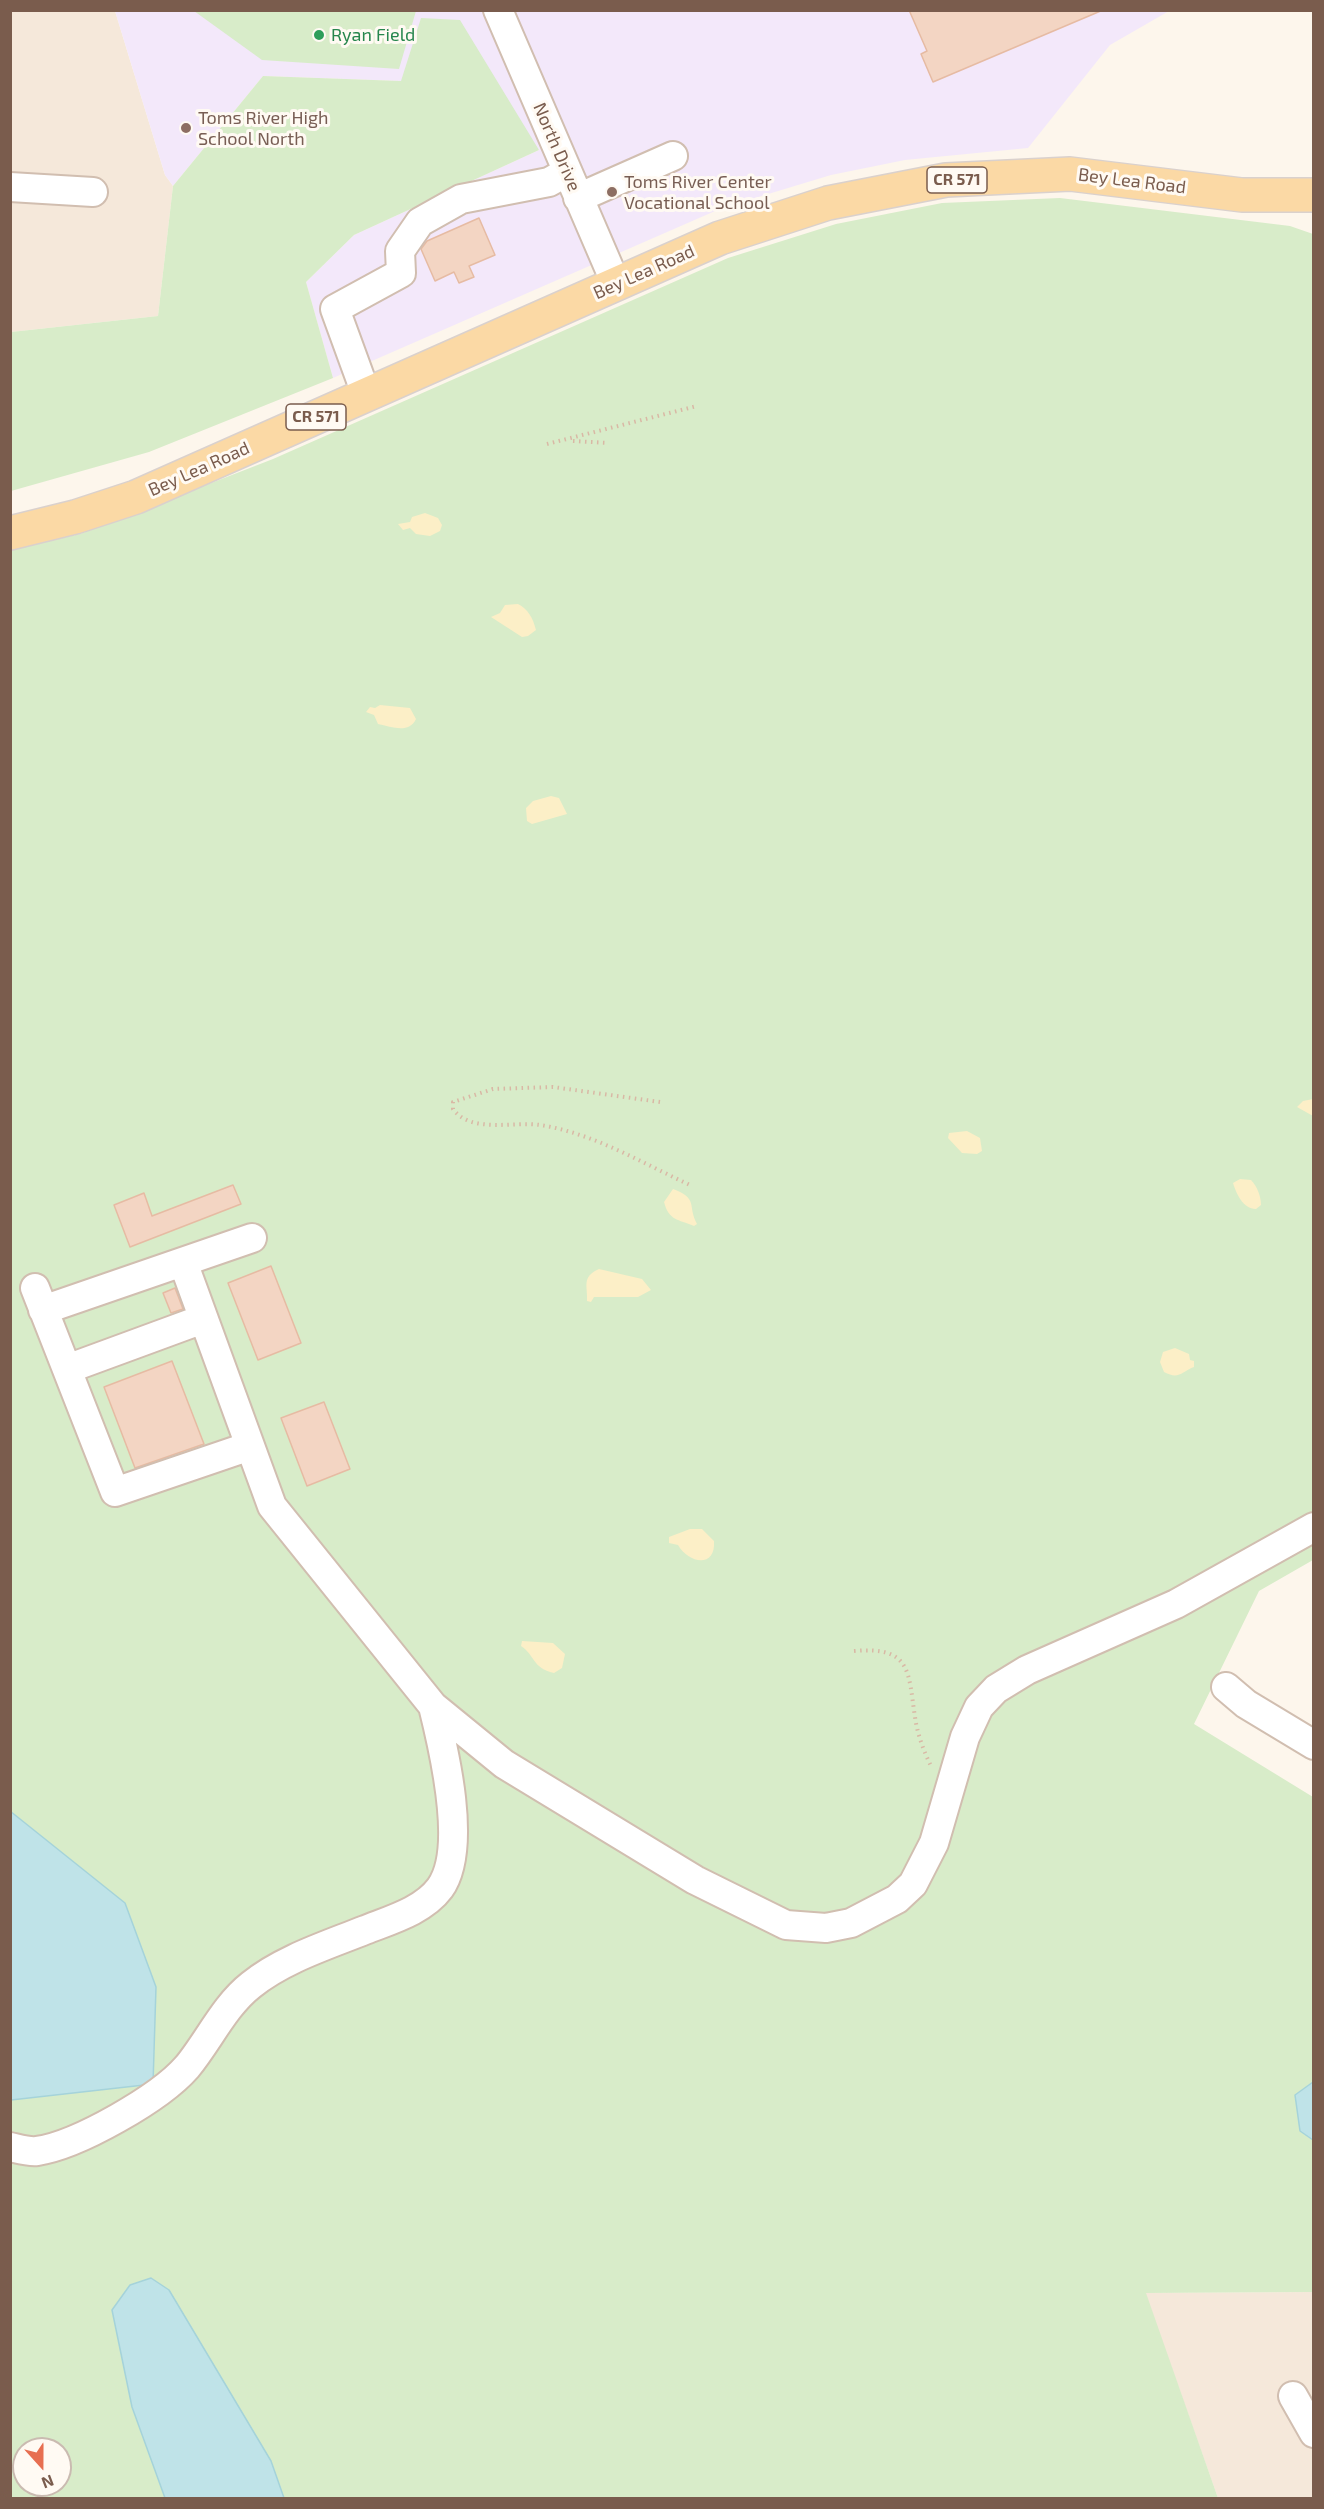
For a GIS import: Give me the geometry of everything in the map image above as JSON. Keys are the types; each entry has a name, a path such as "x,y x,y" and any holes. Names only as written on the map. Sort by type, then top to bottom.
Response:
{"main road":[{"name":"Bey Lea Road","path":"10,533 75,517 136,497 720,238 828,202 946,180 1070,174 1242,195 1314,195"}],"street":[{"name":"North Drive","path":"498,10 616,284"},
{"path":"366,394 335,309 400,273 400,251 420,222 461,199 549,182 573,185 673,156"},
{"path":"10,187 93,192"},
{"path":"250,1446 115,1492 39,1299 183,1262 252,1238"},
{"path":"183,1262 272,1506 433,1706 504,1764 695,1880 786,1925 826,1928 851,1923 897,1899 913,1884 934,1843 965,1737 979,1707 996,1689 1027,1670 1176,1604 1314,1527"},
{"path":"67,1369 203,1320"},
{"path":"1226,1687 1246,1704 1314,1745"},
{"path":"10,2147 36,2151 80,2138 150,2098 185,2069 250,1985 283,1965 412,1911 440,1888 448,1869 453,1842 447,1764 433,1706"},
{"path":"447,1764 480,1745"},
{"path":"1293,2396 1314,2433"}],"path":[{"path":"547,444 697,406"},
{"path":"563,441 608,443"},
{"path":"660,1102 569,1088 493,1089 453,1102 453,1109 458,1117 468,1121 495,1124 537,1124 564,1129 690,1185"},
{"path":"854,1651 882,1652 896,1656 907,1669 912,1684 915,1720 929,1762 946,1800"}],"shaded area":[{"path":"11,11 115,11 165,175 173,186 158,316 11,332"},
{"name":"Toms River Center Vocational School","path":"115,11 1169,11 1110,45 1028,148 905,160 831,175 722,208 333,378 306,282 354,235 539,150 401,81 263,76 173,186 165,175"},
{"path":"1313,2292 1313,2498 1218,2498 1145,2293"}],"green space":[{"name":"Ryan Field","path":"194,11 416,11 399,69 262,60"},
{"path":"421,18 460,20 539,150 354,235 306,282 333,378 149,452 11,491 11,332 158,316 173,186 263,76 401,81"},
{"path":"1060,198 1290,226 1313,234 1313,1560 1259,1591 1194,1724 1313,1797 1313,2082 1295,2095 1300,2131 1313,2140 1314,2292 1146,2293 1218,2498 11,2498 10,550 80,534 273,459 728,258 836,224 942,203"}],"sand":[{"path":"425,513 438,518 442,525 440,531 430,536 416,534 410,528 403,530 398,524 410,522 412,517"},
{"path":"518,604 527,611 535,626 536,630 528,636 522,637 491,617 500,613 505,605"},
{"path":"380,705 410,708 416,719 413,724 405,728 378,724 374,715 366,712 370,707 375,708"},
{"path":"551,796 559,798 567,814 532,824 527,821 526,808 533,801"},
{"path":"1313,1099 1313,1116 1297,1107 1303,1101"},
{"path":"967,1131 980,1138 982,1151 977,1154 962,1153 948,1138 949,1133"},
{"path":"1240,1179 1251,1180 1257,1188 1261,1205 1256,1209 1247,1206 1238,1196 1233,1183"},
{"path":"673,1189 689,1199 697,1224 694,1226 671,1216 666,1208 664,1202"},
{"path":"599,1269 642,1279 651,1290 638,1297 594,1297 591,1302 587,1301 588,1279 593,1272"},
{"path":"1175,1348 1189,1354 1190,1360 1194,1361 1194,1367 1173,1375 1164,1372 1160,1362 1163,1352"},
{"path":"690,1529 702,1529 714,1541 711,1556 706,1559 694,1559 682,1551 678,1545 669,1543 669,1537"},
{"path":"522,1641 553,1643 565,1654 562,1668 554,1673 542,1668 521,1646"}],"water":[{"path":"10,1811 125,1903 156,1987 153,2084 11,2100"},
{"path":"1313,2082 1313,2140 1300,2131 1295,2095"},
{"path":"151,2278 169,2290 271,2461 284,2498 165,2498 132,2407 112,2310 130,2285"}],"building":[{"path":"909,10 1103,10 933,82 921,54 927,51"},
{"path":"479,218 495,255 469,266 474,277 459,283 454,272 435,281 421,249 427,241"},
{"path":"233,1185 241,1204 130,1247 114,1205 144,1193 152,1216"},
{"path":"271,1266 301,1343 258,1360 228,1283"},
{"path":"175,1288 183,1309 171,1313 163,1293"},
{"path":"172,1361 204,1444 135,1468 104,1387"},
{"path":"324,1402 350,1469 307,1486 281,1418"}],"place":[{"name":"Ryan Field","path":"319,35"},
{"name":"Toms River High School North","path":"186,128"},
{"name":"Toms River Center Vocational School","path":"612,192"}]}
